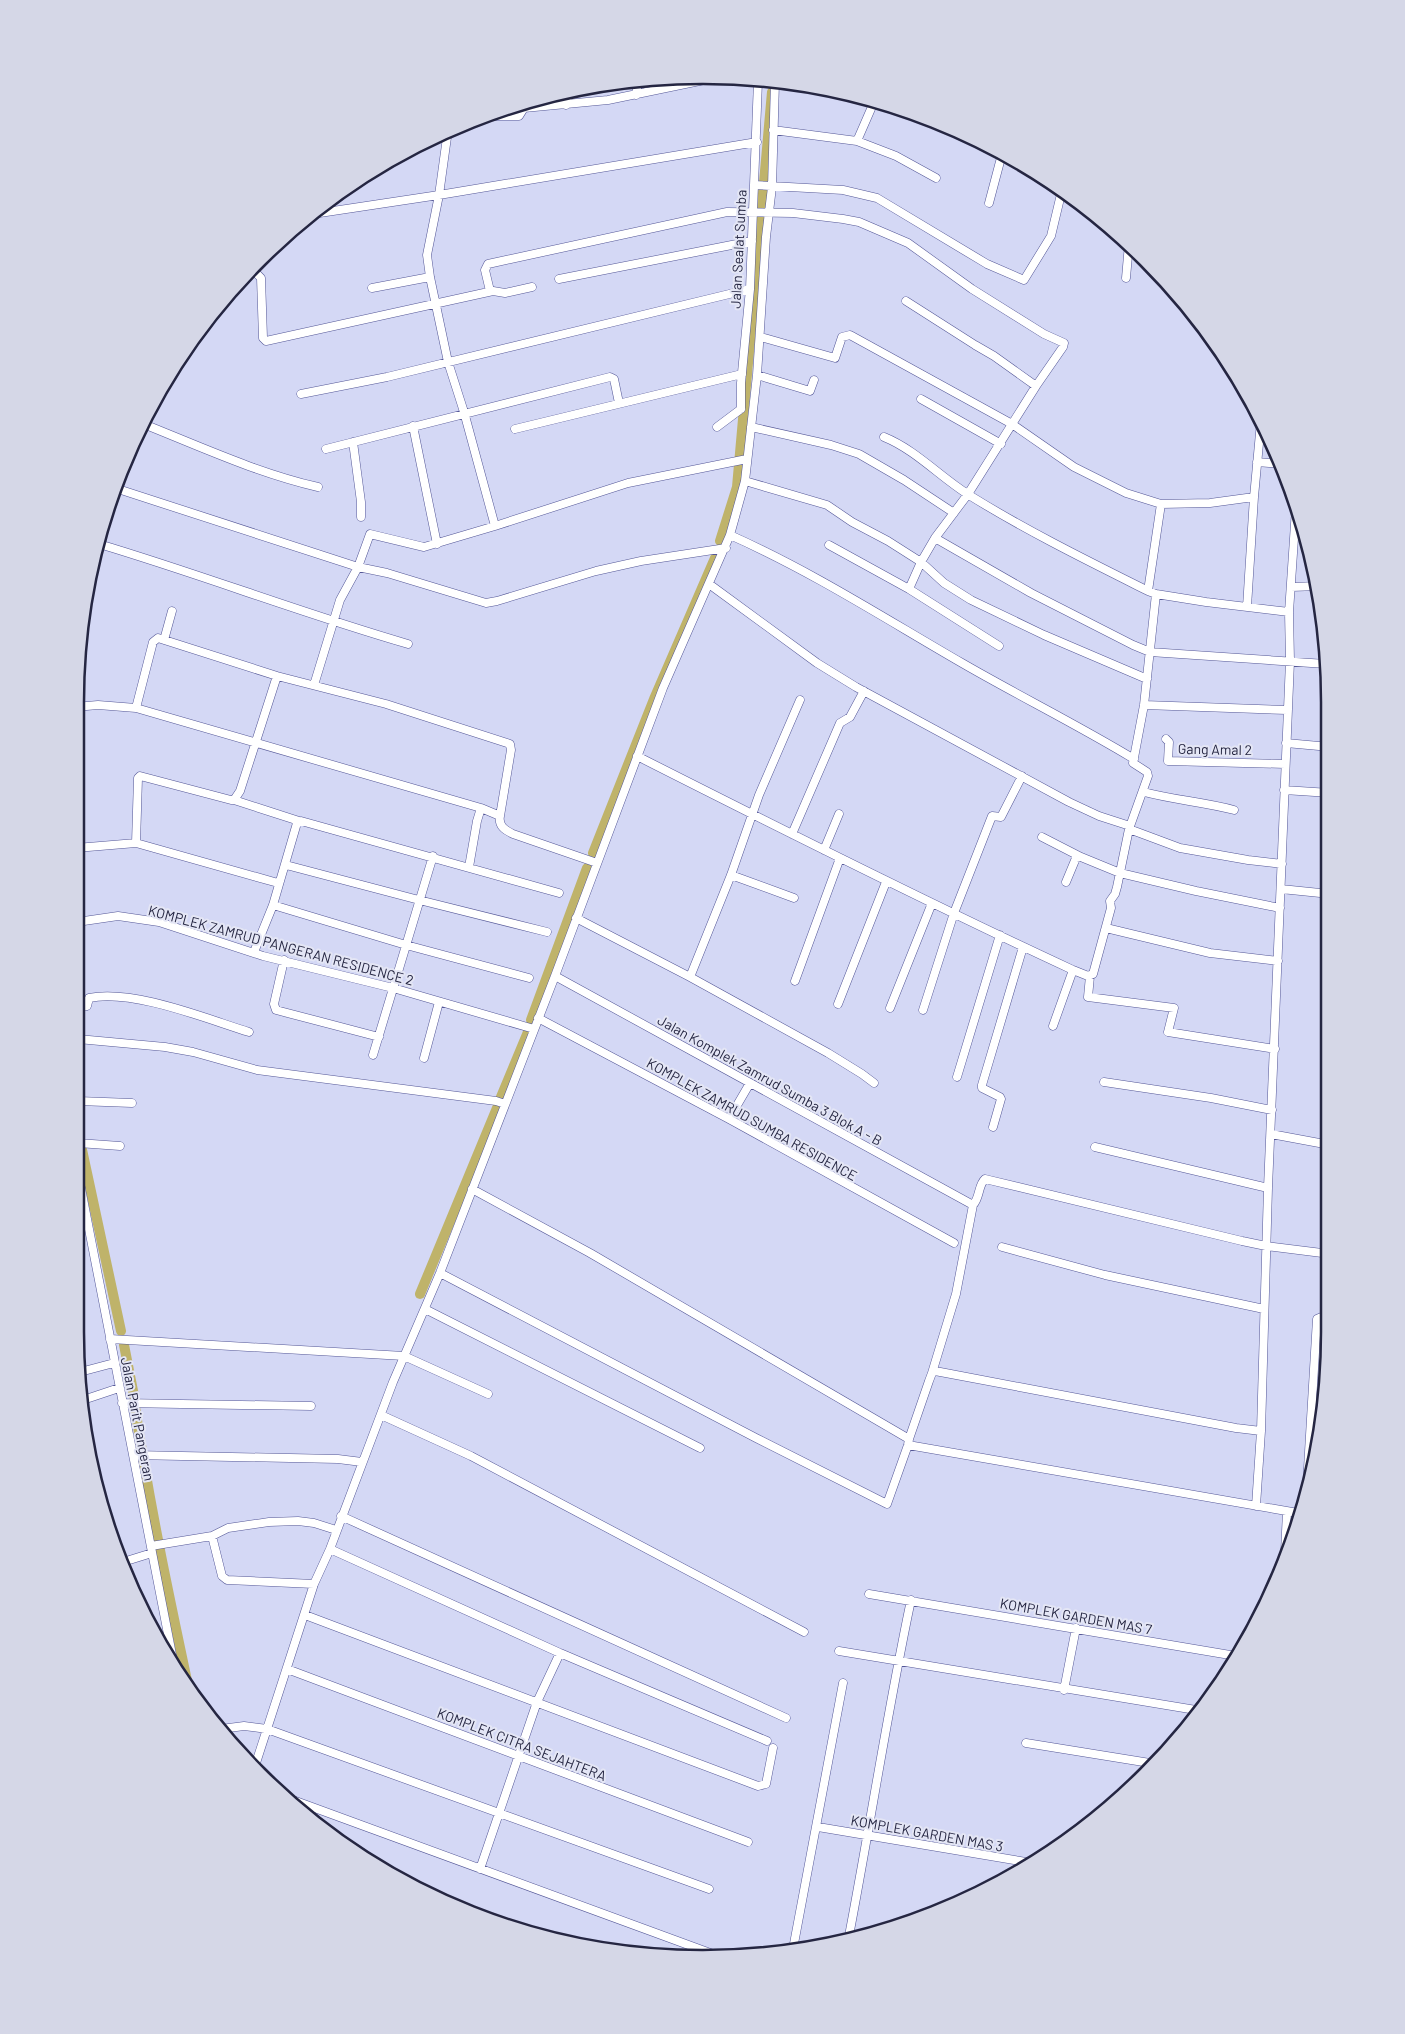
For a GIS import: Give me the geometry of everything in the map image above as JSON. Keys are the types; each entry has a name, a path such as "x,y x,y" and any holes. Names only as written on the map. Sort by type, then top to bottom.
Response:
{"street":[{"path":"540,106 566,105 636,95 685,84"},
{"name":"Jalan Sealat Sumba","path":"741,409 755,213 758,86"},
{"path":"636,95 637,87"},
{"path":"257,1760 314,1584 330,1549 341,1516 404,1356 440,1273 555,976 662,688 726,548 745,481 751,415 757,376 774,130 775,88"},
{"path":"566,105 567,99"},
{"path":"858,141 872,108"},
{"path":"507,116 519,116 521,112"},
{"path":"774,130 858,141 896,156 936,178"},
{"path":"447,140 439,195 427,255 434,303 448,362 464,412 495,526"},
{"path":"326,212 757,142"},
{"path":"989,203 1000,161"},
{"path":"756,185 843,190 877,198 987,264 1024,280 1051,236 1060,198"},
{"path":"490,291 485,270 488,264 727,212 793,212 852,220 901,240 972,289 1037,330 1064,343 1063,348 1036,386 968,494 935,538 921,562 909,589"},
{"path":"559,279 752,241"},
{"path":"1126,278 1128,254"},
{"path":"257,274 261,278 263,338 266,341 490,291 505,293 532,287"},
{"path":"372,288 430,277"},
{"path":"301,394 749,293 762,299"},
{"path":"906,301 994,356 1036,386"},
{"path":"760,337 835,358 842,337 850,335 1012,424 1074,467 1111,486 1147,501 1161,504 1210,504 1254,497"},
{"path":"515,429 742,374"},
{"path":"757,376 810,391 814,380"},
{"path":"326,449 464,412 610,377 614,379 619,403"},
{"path":"921,399 1001,444"},
{"path":"717,427 741,409 751,415"},
{"path":"149,426 230,459 294,482 318,487"},
{"path":"413,426 437,544"},
{"path":"751,427 831,445 859,454 904,480 954,513"},
{"path":"1247,607 1260,435"},
{"path":"884,437 906,448 968,494 1052,543 1152,592 1289,612"},
{"path":"353,442 361,502 361,517"},
{"path":"314,685 332,622 343,594 358,567 370,534 418,547 437,544 628,483 747,459"},
{"path":"1257,462 1273,463"},
{"path":"745,481 827,505 852,522 888,541 921,562 944,583 971,600 1044,635 1147,679"},
{"path":"122,490 358,567 396,576 486,603 596,571 641,561 726,548"},
{"path":"1161,504 1152,592 1150,652 1144,705 1134,759 1134,766 1148,774 1144,792 1129,828 1115,894 1110,901 1111,908 1106,928 1090,976 1088,997 1174,1008 1168,1032 1275,1049"},
{"path":"1256,1506 1261,1431 1268,1188 1290,661 1289,612 1294,524"},
{"path":"730,535 799,567 1026,700 1093,734 1134,759"},
{"path":"935,538 1031,593 1150,652 1320,664"},
{"path":"829,545 909,589 999,646"},
{"path":"104,546 156,561 332,622 408,644"},
{"path":"710,584 817,663 864,691 1086,811 1180,848 1282,864"},
{"path":"1291,587 1310,586"},
{"path":"164,640 172,611"},
{"path":"136,708 153,642 158,638 277,676 386,704 510,744 511,750 500,816 500,823 504,829 513,834 597,863"},
{"path":"234,800 240,791 254,742 277,676"},
{"path":"792,834 840,723 850,716 864,691"},
{"path":"690,977 753,814 800,700"},
{"path":"1144,705 1287,710"},
{"path":"84,707 136,708 481,808 500,816"},
{"name":"Gang Amal 2","path":"1166,738 1169,742 1168,761 1285,764"},
{"path":"1286,743 1321,746"},
{"path":"636,756 886,882 954,912 1023,947 1090,976"},
{"path":"136,843 137,790 138,778 140,776 234,800 299,821 433,856 559,893"},
{"path":"923,1010 954,912 992,816 1001,818 1022,776"},
{"path":"1284,790 1321,793"},
{"path":"1144,792 1173,799 1213,804 1234,810"},
{"path":"469,867 481,808"},
{"path":"824,850 839,814"},
{"path":"254,952 273,905 278,883 286,865 299,821"},
{"path":"1042,837 1081,858 1120,873 1280,908"},
{"path":"84,847 136,843 278,883"},
{"path":"373,1055 433,856"},
{"path":"795,981 840,858"},
{"path":"1066,882 1076,858 1081,858"},
{"path":"286,865 547,932"},
{"path":"731,874 794,898"},
{"path":"838,1004 886,882"},
{"path":"1281,889 1321,893"},
{"path":"890,1008 932,903"},
{"path":"273,905 406,945 528,978"},
{"name":"KOMPLEK ZAMRUD PANGERAN RESIDENCE 2","path":"84,921 118,916 159,922 254,952 393,988 534,1029"},
{"path":"576,918 690,977 828,1053 874,1083"},
{"path":"1106,928 1210,953 1278,961"},
{"path":"957,1077 1000,935"},
{"path":"993,1127 1001,1099 982,1088 982,1085 1023,947"},
{"path":"284,960 274,1004 276,1010 379,1036"},
{"path":"1053,1026 1073,970"},
{"name":"Jalan Komplek Zamrud Sumba 3 Blok A - B","path":"555,976 973,1205"},
{"path":"84,1007 86,1007 89,998 102,996 142,1000 248,1032"},
{"path":"424,1058 439,1002"},
{"name":"KOMPLEK ZAMRUD SUMBA RESIDENCE","path":"538,1018 729,1119 954,1243"},
{"path":"84,1040 165,1047 193,1052 257,1070 496,1101 505,1104"},
{"path":"1104,1082 1212,1098 1272,1110"},
{"path":"729,1119 750,1083"},
{"path":"84,1101 132,1103"},
{"path":"1271,1134 1321,1144"},
{"path":"84,1144 120,1146"},
{"path":"1095,1147 1268,1188"},
{"path":"440,1273 756,1438 887,1504 932,1373 956,1294 973,1205 976,1202 983,1179 1266,1246 1321,1253"},
{"path":"472,1189 615,1267 909,1442 1293,1513"},
{"name":"Jalan Parit Pangeran","path":"84,1202 114,1363 135,1455 153,1548 168,1642"},
{"path":"84,1228 89,1227"},
{"path":"1002,1247 1105,1275 1264,1309"},
{"path":"425,1309 700,1448"},
{"path":"1309,1452 1317,1319 1321,1317"},
{"path":"110,1339 404,1356 488,1394"},
{"path":"85,1371 114,1363"},
{"path":"932,1373 934,1371 1218,1425 1261,1431"},
{"path":"88,1399 119,1388"},
{"path":"122,1403 311,1406"},
{"path":"381,1415 471,1456 804,1632"},
{"path":"135,1455 338,1459 362,1462"},
{"path":"1286,1536 1287,1512"},
{"path":"341,1516 786,1718"},
{"path":"128,1560 165,1544 212,1536 228,1528 279,1522 314,1522 336,1530"},
{"path":"212,1536 222,1576 227,1580 314,1584"},
{"path":"330,1549 560,1654 767,1741"},
{"name":"KOMPLEK GARDEN MAS 7","path":"869,1594 1229,1655"},
{"path":"850,1932 898,1662 911,1600"},
{"path":"305,1615 758,1786 766,1784 773,1748"},
{"path":"1064,1690 1076,1628"},
{"path":"839,1651 1064,1690 1192,1709"},
{"path":"480,1869 537,1702 560,1654"},
{"name":"KOMPLEK CITRA SEJAHTERA","path":"287,1669 748,1842"},
{"path":"795,1943 843,1683"},
{"path":"228,1728 244,1726 267,1729 709,1889"},
{"path":"1026,1743 1146,1762"},
{"path":"304,1804 702,1950"},
{"name":"KOMPLEK GARDEN MAS 3","path":"818,1826 1021,1861"}],"waterway":[{"path":"720,541 737,487 772,92"},
{"path":"593,853 654,699 715,558"},
{"path":"531,1020 587,868"},
{"path":"501,1097 528,1032"},
{"path":"420,1294 497,1108"},
{"path":"84,1159 121,1331"},
{"path":"124,1345 134,1396"},
{"path":"135,1407 153,1514 185,1670"}]}
